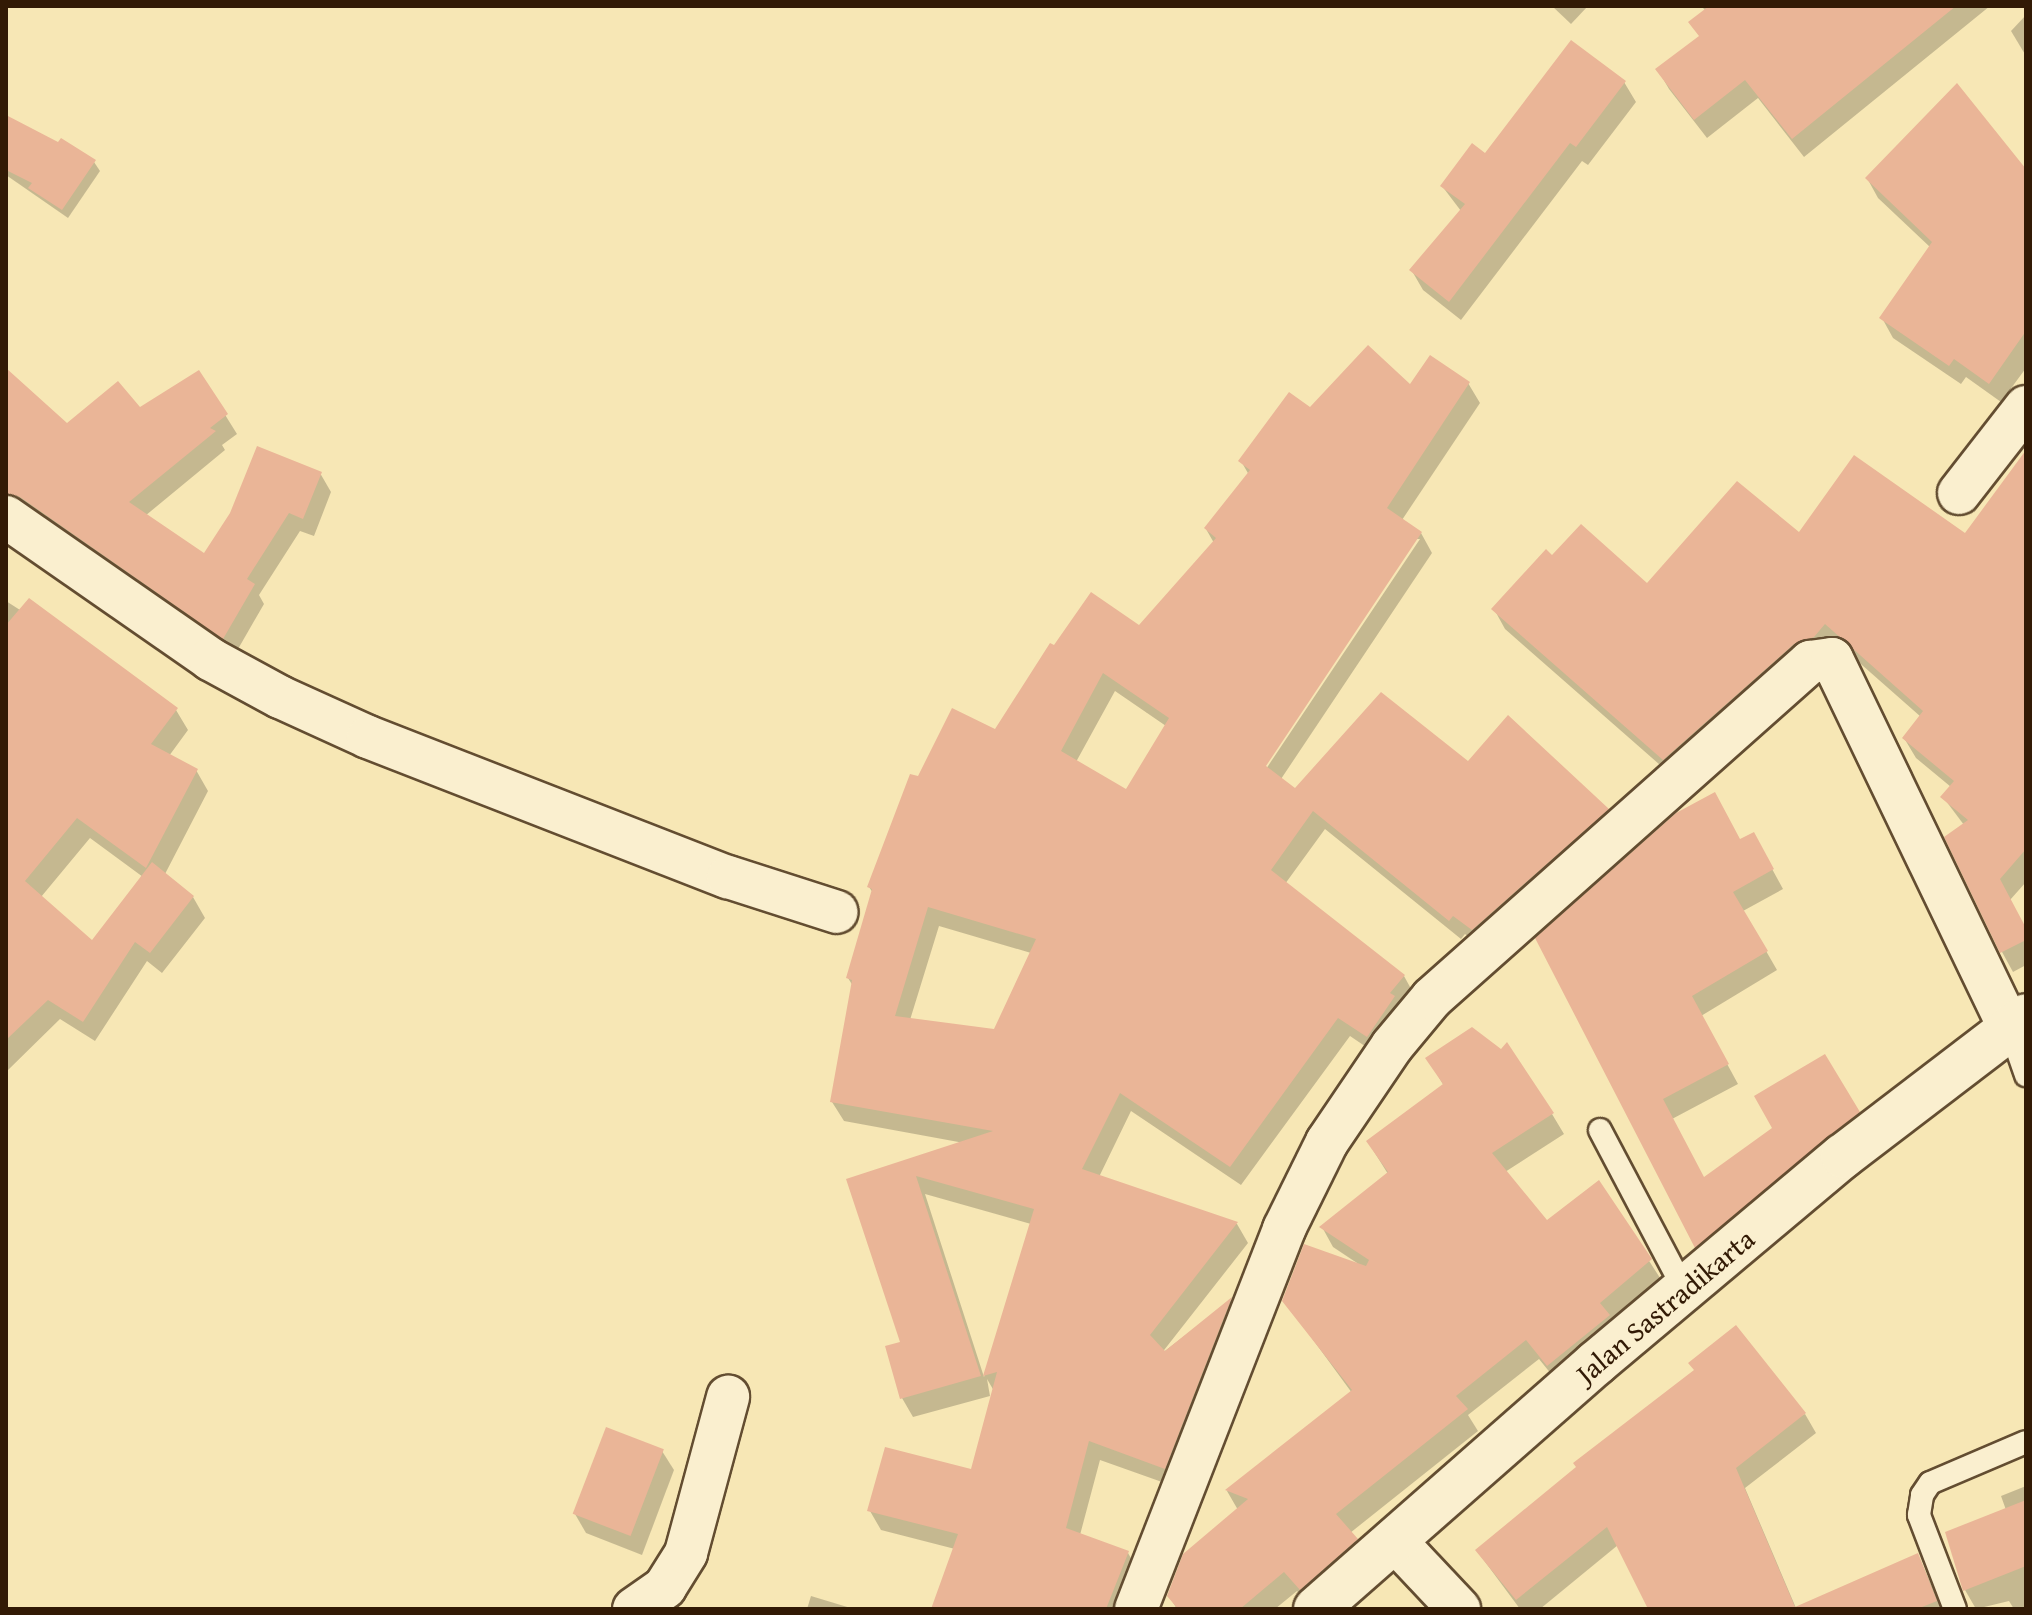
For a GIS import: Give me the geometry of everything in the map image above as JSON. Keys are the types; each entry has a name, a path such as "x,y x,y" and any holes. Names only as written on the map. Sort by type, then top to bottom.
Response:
{"street":[{"path":"1959,493 2026,407"},
{"path":"6,517 210,659 280,697 368,737 728,877 837,912"},
{"path":"1136,1609 1284,1229 1327,1142 1392,1046 1432,998 1810,662 1832,659 2018,1022"},
{"name":"Jalan Sastradikarta","path":"1316,1609 1684,1289 1843,1156 2018,1022"},
{"path":"634,1609 665,1587 686,1553 728,1397"},
{"path":"1394,1540 1459,1609"}],"lane":[{"path":"2018,1022 2026,1075"},
{"path":"1600,1130 1684,1289"},
{"path":"1955,1609 1919,1515 1922,1495 1930,1483 2026,1442"}],"building":[{"path":"1709,6 1956,6 1792,139 1745,80 1694,120 1655,69 1699,36 1688,22"},
{"path":"1571,40 1626,81 1576,147 1570,143 1449,302 1409,270 1465,204 1440,186 1472,143 1485,153"},
{"path":"1957,83 2026,169 2026,331 1989,384 1954,359 1949,366 1879,318 1932,242 1865,178"},
{"path":"6,115 58,142 61,138 96,160 62,210 28,188 32,183 6,170"},
{"path":"1368,345 1410,384 1430,355 1470,382 1387,508 1422,532 1266,766 1295,788 1381,692 1468,761 1508,715 1609,809 1472,930 1453,916 1449,921 1313,811 1271,870 1405,975 1390,993 1395,996 1367,1037 1338,1018 1230,1167 1120,1093 1082,1169 1238,1222 1150,1335 1165,1351 1232,1297 1165,1469 1089,1441 1066,1528 1129,1551 1106,1609 931,1609 958,1534 867,1511 885,1447 971,1469 997,1372 983,1376 1034,1209 916,1176 981,1376 900,1399 885,1346 900,1342 846,1179 993,1131 830,1102 852,980 846,978 872,889 867,887 910,774 918,776 952,708 995,729 1050,643 1054,645 1091,592 1139,625 1216,538 1204,528 1250,470 1238,461 1289,392 1310,407","holes":["1103,673 1169,718 1126,789 1061,751","928,907 1036,939 994,1029 895,1016"]},
{"path":"6,368 67,423 118,381 140,407 199,370 228,414 210,428 216,431 129,502 204,553 230,513 257,446 322,472 303,519 289,513 247,579 255,584 223,639 20,497 6,493"},
{"path":"2026,450 2026,849 2000,879 2026,928 2026,940 2000,953 1944,837 1968,820 1940,797 1954,781 1902,738 1923,711 1825,624 1814,637 1794,644 1663,760 1491,609 1546,549 1552,555 1581,524 1647,583 1737,481 1799,532 1854,455 1965,533"},
{"path":"29,598 178,708 151,744 198,769 146,868 77,818 25,881 92,940 152,862 194,896 150,953 135,942 83,1022 48,1000 6,1040 6,625"},
{"path":"1715,792 1740,839 1754,832 1774,869 1733,892 1768,951 1692,996 1729,1064 1663,1099 1704,1177 1772,1128 1754,1096 1825,1054 1860,1112 1695,1248 1535,938 1676,813"},
{"path":"1472,1027 1501,1049 1507,1042 1554,1113 1492,1153 1547,1220 1599,1180 1652,1259 1600,1303 1610,1315 1547,1366 1526,1340 1456,1396 1468,1409 1336,1514 1358,1539 1300,1590 1284,1572 1240,1609 1178,1609 1167,1596 1183,1554 1248,1499 1225,1490 1352,1390 1282,1301 1304,1244 1366,1266 1369,1260 1319,1227 1388,1172 1366,1141 1443,1084 1425,1058"},
{"path":"1736,1325 1806,1413 1736,1468 1795,1607 1918,1553 1937,1601 1917,1609 1648,1609 1607,1527 1516,1600 1475,1550 1576,1467 1573,1463 1694,1370 1688,1363"},
{"path":"606,1427 664,1449 631,1536 573,1514"},
{"path":"2026,1500 2026,1566 1963,1591 1945,1532"}]}
